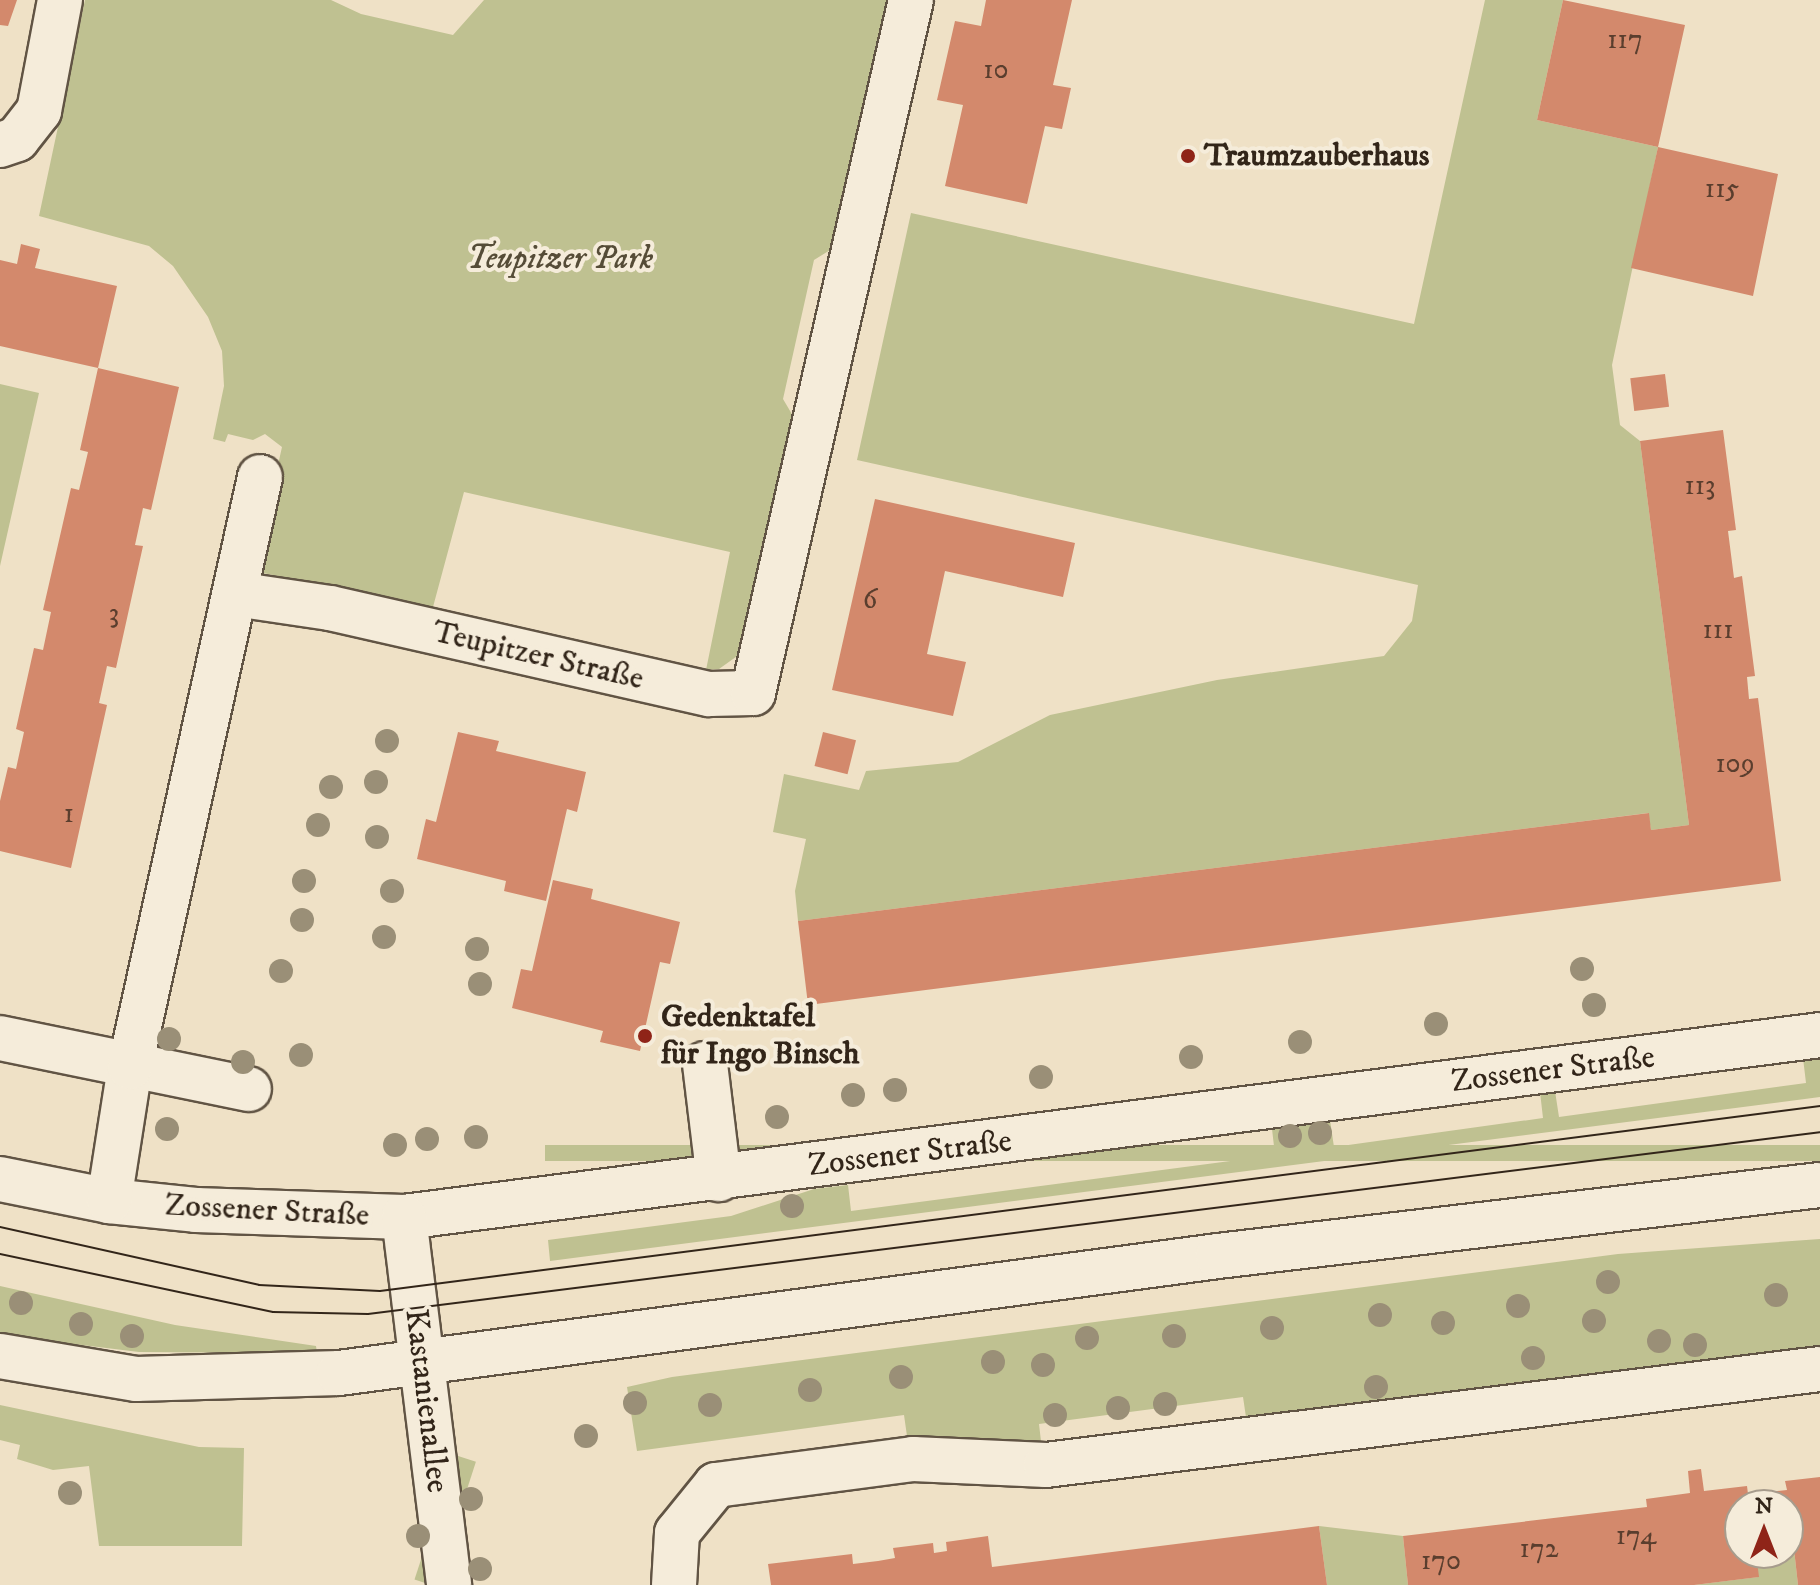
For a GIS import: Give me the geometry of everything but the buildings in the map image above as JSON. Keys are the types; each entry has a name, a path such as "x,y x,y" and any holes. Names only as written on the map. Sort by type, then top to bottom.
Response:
{"street":[{"path":"0,145 17,139 39,111 60,0"},
{"name":"Teupitzer Straße","path":"235,594 330,608 709,694 753,693 911,0"},
{"path":"109,1201 130,1067 260,477"},
{"name":"Zossener Straße","path":"0,1179 109,1201 316,1218 404,1217 719,1179 1820,1035"},
{"path":"0,1038 249,1089"},
{"path":"705,1064 719,1179"},
{"path":"0,1356 136,1379 305,1376 1218,1256 1820,1185"},
{"name":"Kastanienallee","path":"404,1217 449,1585"},
{"path":"674,1585 677,1533 716,1485 913,1459 1046,1465 1820,1369"}],"green space":[{"name":"Teupitzer Park","path":"85,0 331,0 361,14 453,35 484,0 890,0 835,247 814,260 783,399 796,421 740,654 719,669 706,670 730,552 464,492 433,607 263,573 262,536 282,447 265,434 253,440 228,434 225,442 213,439 224,386 222,351 208,317 173,266 149,246 39,216"},
{"path":"1485,0 1563,0 1537,120 1658,147 1612,365 1620,425 1640,441 1689,825 1651,830 1648,813 798,921 795,891 806,839 773,832 784,774 859,790 866,771 958,762 1050,715 1217,680 1384,656 1412,621 1418,585 857,460 911,213 1414,324"},
{"path":"0,384 39,393 0,566"},
{"path":"1820,1055 1820,1097 550,1261 548,1240 731,1216 814,1189 848,1185 851,1211 1275,1155 1272,1129 1330,1120 1334,1147 1543,1118 1540,1092 1555,1091 1559,1117 1806,1083 1803,1058"},
{"path":"545,1145 1820,1145 1820,1161 545,1161"},
{"path":"1820,1239 1820,1351 1247,1424 1243,1397 1039,1424 1042,1450 908,1443 904,1415 637,1451 627,1387 672,1377 1618,1254"},
{"path":"0,1286 175,1325 316,1346 317,1353 139,1352 0,1335"},
{"path":"0,1405 199,1447 244,1448 242,1546 99,1546 89,1466 53,1470 17,1459 20,1445 0,1440"},
{"path":"455,1455 476,1462 436,1585 415,1580"},
{"path":"1319,1526 1403,1536 1408,1585 1327,1585"},
{"path":"1757,1569 1796,1569 1798,1585 1694,1585 1758,1577"}],"tram line":[{"path":"0,1227 259,1285 380,1291 1820,1106"},
{"path":"0,1254 273,1312 368,1314 1820,1132"}],"place":[{"name":"Traumzauberhaus","path":"1188,156"},
{"name":"Gedenktafel für Ingo Binsch","path":"645,1036"}]}
